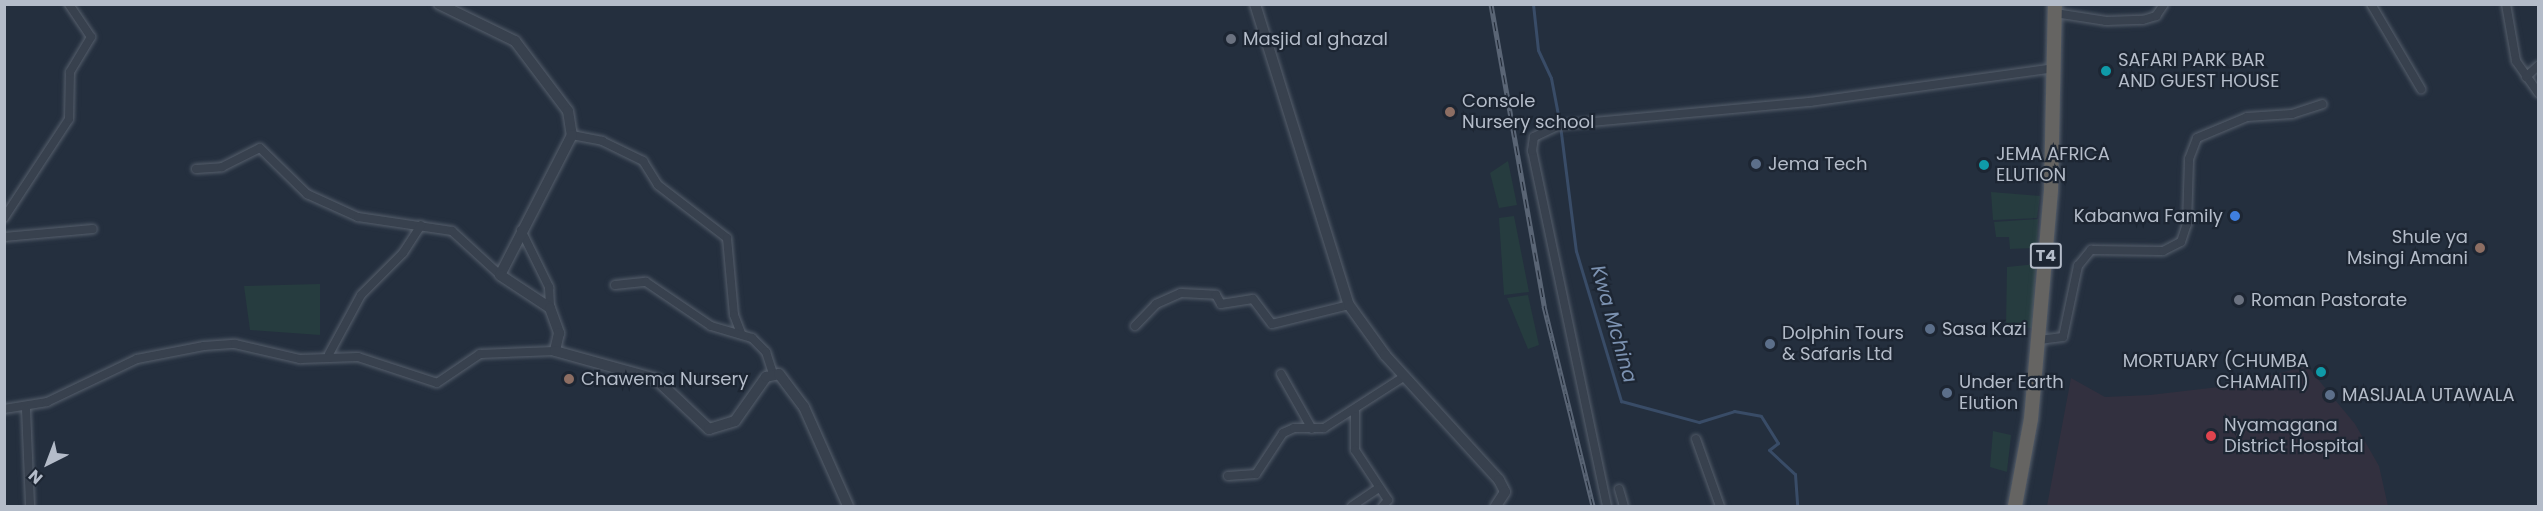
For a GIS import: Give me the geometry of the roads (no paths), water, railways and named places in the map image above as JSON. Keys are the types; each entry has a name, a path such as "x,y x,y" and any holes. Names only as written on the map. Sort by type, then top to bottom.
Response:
{"highway":[{"name":"T4","path":"2015,507 2039,340 2055,68 2055,9"}],"street":[{"path":"4,218 69,119 70,72 91,37 69,4"},
{"path":"439,4 521,47 559,93 572,135 520,230 500,274"},
{"path":"455,4 464,18"},
{"path":"1255,4 1349,305 1405,376 1499,480 1505,492 1496,507"},
{"path":"2055,9 2106,21 2144,20 2156,16 2164,4"},
{"path":"2372,4 2421,89"},
{"path":"2506,4 2516,62 2538,93"},
{"path":"2526,77 2538,66"},
{"path":"1607,507 1535,162 1534,137 1560,125 1810,102 2055,68"},
{"path":"2039,340 2063,337 2078,266 2091,250 2163,252 2181,242 2191,149 2202,133 2247,117 2292,114 2322,104"},
{"path":"572,135 602,141 643,161 658,185 728,238 734,315 741,333"},
{"path":"196,169 222,167 260,148 308,194 341,211 459,234 500,274 550,308"},
{"path":"329,354 361,295 403,253 421,225"},
{"path":"4,237 93,229"},
{"path":"520,230 549,287 550,308 559,333 555,351"},
{"path":"615,285 646,282 711,326 741,333 766,352 773,373 795,388 848,507"},
{"path":"1135,326 1156,304 1181,293 1215,296 1221,304 1252,299 1272,324 1349,305"},
{"path":"4,410 26,409 165,351 235,344 300,359 329,354 383,361 437,383 480,354 555,351 656,379 708,429 735,421 773,373"},
{"path":"1281,374 1312,429"},
{"path":"1227,476 1256,474 1283,433 1312,429 1355,412 1405,376"},
{"path":"26,409 30,507"},
{"path":"1355,412 1359,424 1355,450 1388,500 1383,507"},
{"path":"1696,439 1719,507"},
{"path":"1352,507 1379,488"},
{"path":"1619,489 1624,507"}],"waterway":[{"name":"Kwa Mchina","path":"1533,4 1538,50 1551,78 1560,125 1576,251 1621,401 1699,422 1734,411 1761,416 1778,443 1769,450 1795,474 1797,506"}],"railway":[{"path":"1491,4 1544,306 1593,506"}],"place":[{"name":"Masjid al ghazal","path":"1231,39"},
{"name":"SAFARI PARK BAR AND GUEST HOUSE","path":"2106,71"},
{"name":"Console Nursery school","path":"1450,112"},
{"name":"Jema Tech","path":"1756,164"},
{"name":"JEMA AFRICA ELUTION","path":"1984,165"},
{"name":"Kabanwa Family","path":"2235,216"},
{"name":"Shule ya Msingi Amani","path":"2480,248"},
{"name":"Roman Pastorate","path":"2239,300"},
{"name":"Sasa Kazi","path":"1930,329"},
{"name":"Dolphin Tours & Safaris Ltd","path":"1770,344"},
{"name":"MORTUARY (CHUMBA CHAMAITI)","path":"2321,372"},
{"name":"Chawema Nursery","path":"569,379"},
{"name":"Under Earth Elution","path":"1947,393"},
{"name":"MASIJALA UTAWALA","path":"2330,395"},
{"name":"Nyamagana District Hospital","path":"2211,436"}]}
